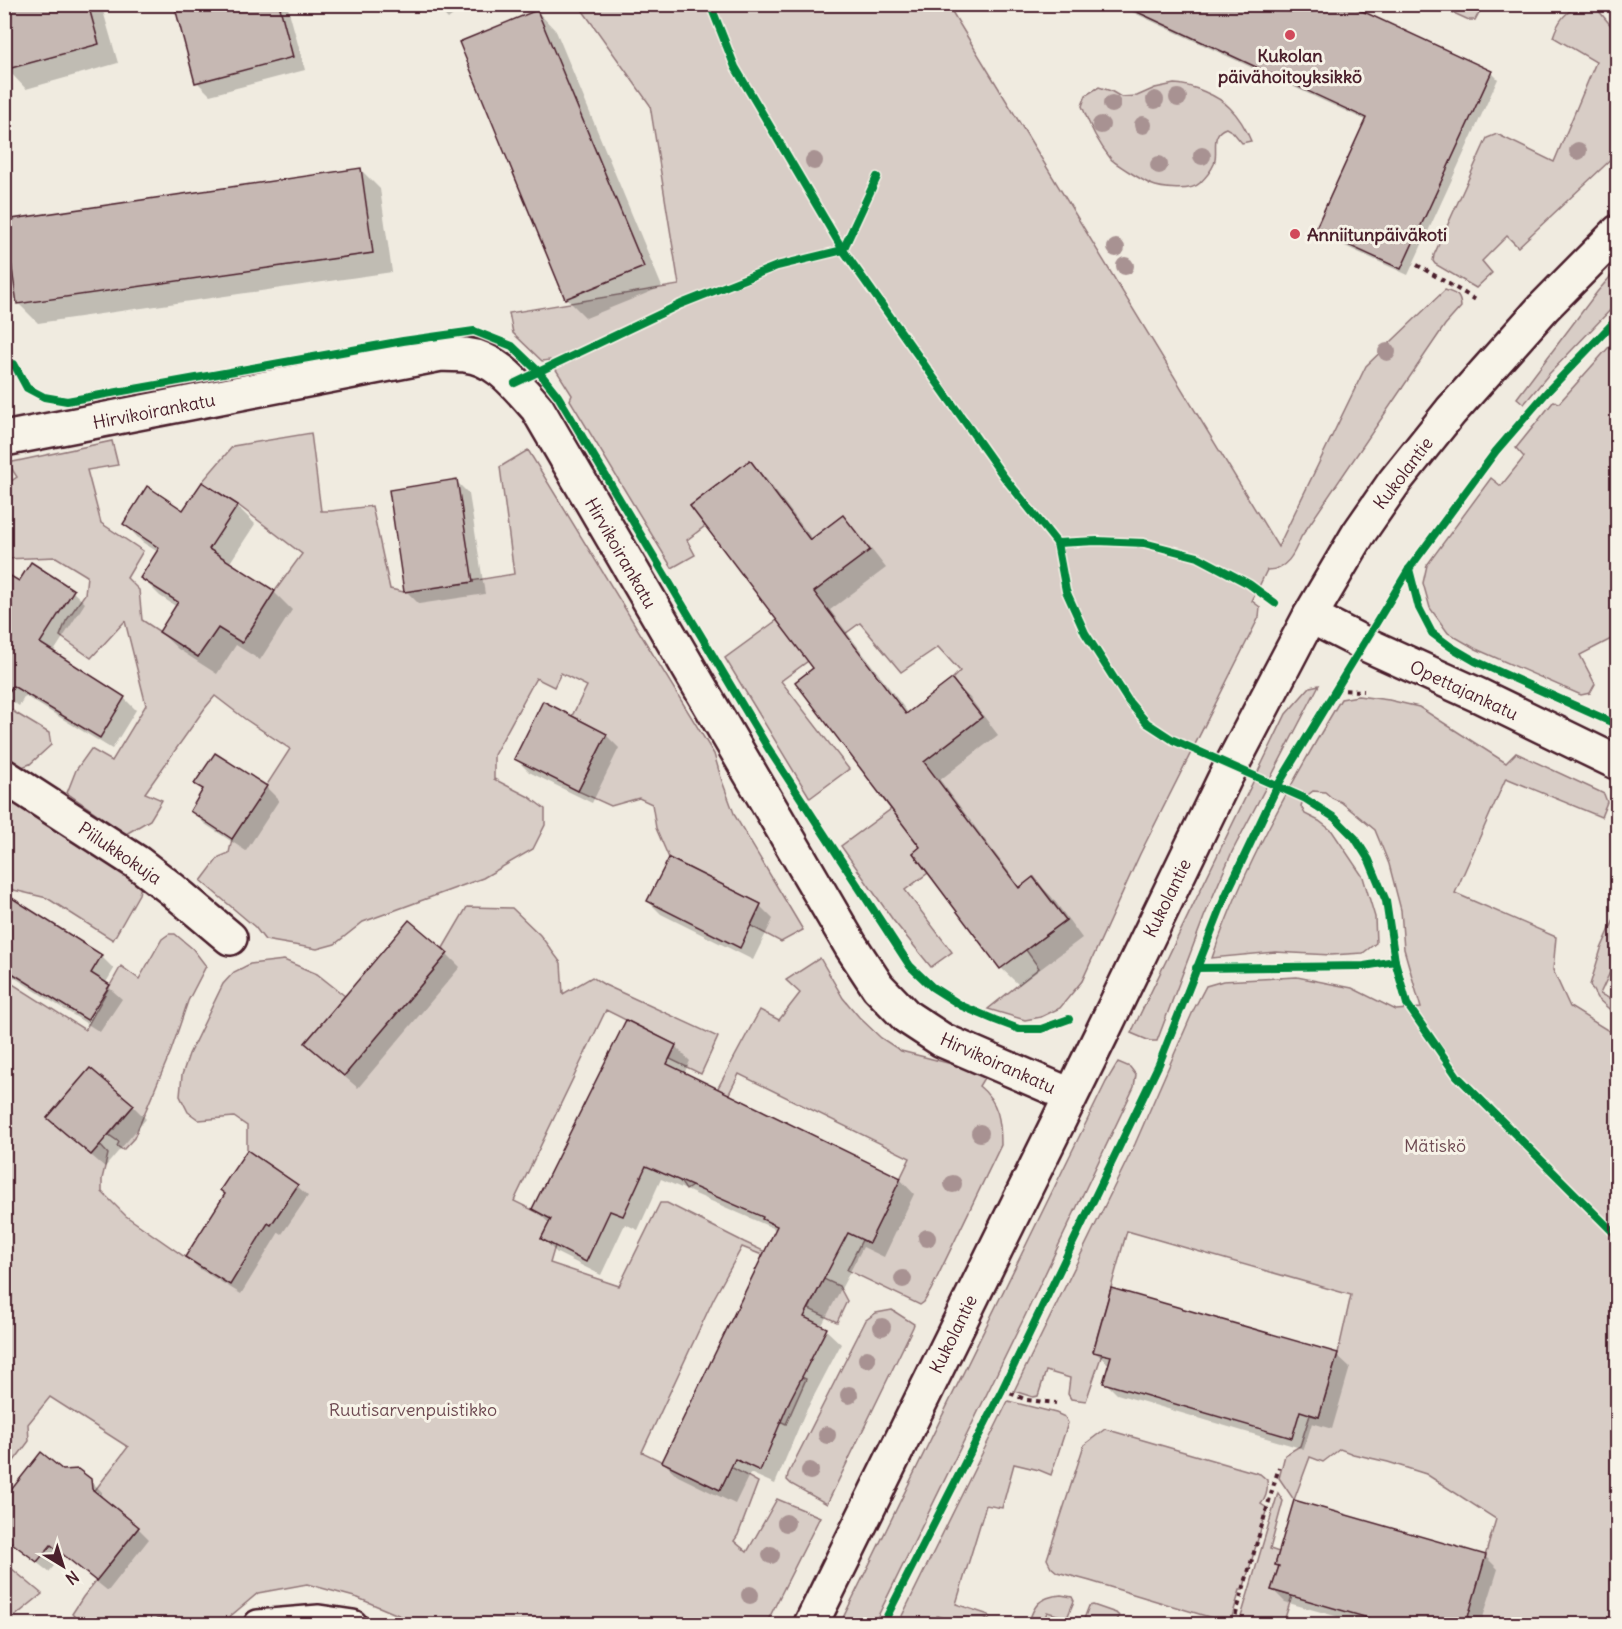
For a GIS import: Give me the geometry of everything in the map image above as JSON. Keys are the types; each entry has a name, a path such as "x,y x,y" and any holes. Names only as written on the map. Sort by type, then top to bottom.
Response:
{"street":[{"name":"Kukolantie","path":"811,1624 1224,780 1311,616 1359,533 1395,481 1455,406 1542,308 1617,232"},
{"name":"Hirvikoirankatu","path":"4,440 441,354 467,355 490,362 515,383 537,408 842,930 878,987 907,1017 942,1040 1071,1095"},
{"name":"Opettajankatu","path":"1311,616 1363,643 1480,696 1617,763"},
{"name":"Piilukkokuja","path":"4,776 138,863 230,938"}],"lane":[{"path":"258,1624 318,1619 353,1624"}],"path":[{"path":"1418,265 1476,300"},
{"path":"1330,700 1363,643"},
{"path":"996,1400 1007,1379"},
{"path":"1002,1390 1028,1400 1056,1403"},
{"path":"1233,1624 1279,1467"},
{"path":"111,1624 164,1620 200,1624"}],"green space":[{"path":"578,4 948,5 1278,547 1366,366 1445,290 1460,299 1461,307 1445,325 1301,537 1289,560 1280,567 1267,570 1252,601 1260,607 1259,617 1140,854 1082,981 1060,1008 1041,1017 1025,1020 988,1009 1039,968 1026,950 1066,920 1034,877 1019,888 963,815 913,853 928,873 905,890 952,952 931,967 893,920 841,846 891,809 880,795 982,717 952,679 960,671 938,647 901,672 860,623 781,681 849,769 810,798 725,658 777,620 843,515 810,540 750,460 690,506 705,526 687,540 695,555 672,568 570,400 572,395 550,360 542,361 513,333 509,313 679,285 650,105"},
{"path":"1436,5 1483,5 1475,20 1469,20"},
{"path":"1582,5 1594,5 1617,33 1617,154 1518,247 1507,236 1482,261 1492,273 1476,288 1435,264 1434,255 1487,138 1497,134 1554,162 1596,62 1553,37 1563,17"},
{"path":"1174,84 1196,88 1225,104 1239,119 1251,141 1242,143 1233,132 1226,128 1221,131 1216,139 1214,164 1206,177 1196,186 1183,189 1150,184 1114,161 1098,140 1082,106 1086,95 1099,87 1121,97 1137,96 1155,88"},
{"path":"1617,269 1617,303 1549,374 1524,404 1517,398"},
{"path":"1617,338 1617,636 1580,655 1595,684 1590,693 1581,695 1476,649 1448,633 1430,608 1423,583 1427,565 1491,478 1501,486 1524,457 1516,448 1554,401 1559,403"},
{"path":"311,433 321,511 372,506 390,589 404,592 514,574 500,467 528,450 714,754 735,816 803,930 781,942 751,926 761,904 669,858 656,828 652,804 639,798 611,806 578,791 607,734 572,716 587,686 561,673 554,687 536,678 494,755 494,779 529,797 545,809 545,825 533,849 483,878 363,922 335,944 317,949 265,940 255,927 201,881 219,857 229,853 232,839 290,749 215,696 145,793 162,800 150,820 126,834 67,793 76,770 91,749 112,761 146,705 125,621 91,658 60,636 66,621 85,594 87,576 56,557 5,559 4,486 17,477 8,463 112,441 118,465 87,470 101,523 143,551 127,578 139,590 142,620 198,657 218,628 242,643 302,554 238,505 202,482 233,446"},
{"path":"1319,685 1232,852 1204,917 1157,1041 1150,1041 1131,1033 1286,714 1310,687"},
{"name":"Mätiskö","path":"1358,696 1419,707 1506,763 1516,753 1604,794 1607,802 1601,817 1506,778 1455,893 1556,937 1553,970 1570,1007 1617,1036 1617,1624 1465,1624 1496,1519 1426,1474 1340,1449 1323,1462 1310,1457 1294,1500 1279,1478 1285,1455 1300,1446 1310,1415 1319,1417 1338,1353 1351,1295 1127,1231 1093,1351 1102,1354 1086,1401 1071,1399 1068,1394 1070,1378 1046,1371 1038,1396 1033,1397 1014,1391 1135,1144 1206,986 1223,981 1297,977 1352,988 1396,1010 1421,1008 1404,949 1401,910 1389,864 1375,830 1325,792 1313,791 1304,798 1301,806 1305,814 1332,831 1363,877 1375,917 1376,943 1363,953 1331,955 1275,952 1212,958 1254,858 1304,762 1341,699"},
{"path":"4,706 49,733 51,745 30,764 22,767 5,755"},
{"path":"5,796 141,886 139,894 113,940 47,898 5,888"},
{"name":"Ruutisarvenpuistikko","path":"467,907 512,908 540,935 561,963 563,994 592,977 718,1037 701,1074 670,1059 676,1045 606,1010 514,1201 551,1219 541,1239 555,1246 550,1263 619,1286 660,1203 667,1203 839,1286 847,1301 837,1322 809,1309 820,1286 742,1247 714,1298 642,1452 720,1490 731,1467 758,1482 734,1541 747,1552 777,1499 820,1517 766,1624 414,1624 358,1598 307,1584 258,1593 221,1624 82,1624 72,1614 139,1527 112,1505 99,1520 93,1493 128,1447 50,1397 28,1424 29,1441 5,1473 5,979 85,1030 121,966 139,979 162,939 169,934 175,934 193,949 206,966 188,1001 171,1051 134,1138 123,1150 117,1146 119,1142 109,1135 134,1105 90,1068 47,1118 91,1155 100,1145 108,1154 102,1179 102,1192 126,1216 229,1284 257,1216 271,1225 298,1185 247,1150 247,1126 234,1117 199,1120 188,1112 180,1096 182,1075 189,1054 223,984 234,972 250,964 284,960 317,974 345,996 305,1043 344,1076 448,953 443,948"},
{"path":"1617,913 1617,970 1612,968 1600,994 1617,1002 1617,1016 1597,998 1590,985 1601,949"},
{"path":"820,958 843,998 881,1038 901,1051 987,1073 979,1086 995,1106 1001,1145 931,1290 920,1305 847,1270 862,1240 869,1243 910,1158 739,1074 696,1159 692,1186 686,1190 678,1178 678,1162 760,1010 779,1020 800,993 786,980"},
{"path":"1118,1062 1130,1067 1136,1075 1134,1087 874,1624 840,1624 1106,1082"},
{"path":"892,1310 914,1324 913,1327 827,1504 791,1484 787,1480 788,1474 866,1320 876,1313"},
{"path":"781,1367 806,1379 786,1424 759,1411"},
{"path":"1008,1401 1056,1413 1065,1417 1068,1423 1051,1475 1014,1464 1002,1508 986,1505 956,1604 989,1615 989,1619 969,1624 937,1616 934,1624 898,1624"},
{"path":"1105,1429 1260,1474 1267,1480 1267,1493 1261,1504 1267,1508 1243,1590 1240,1590 1232,1617 1228,1620 1219,1620 1057,1572 1051,1567 1047,1559 1084,1445"},
{"path":"1278,1493 1283,1501 1270,1549 1279,1552 1275,1565 1279,1566 1271,1590 1292,1596 1285,1618 1280,1623 1247,1624 1241,1617"},
{"path":"5,1563 42,1594 15,1616 5,1621"},
{"path":"1061,1595 1072,1597 1074,1601 1067,1618 1047,1612 1043,1624 1028,1624 1038,1603"},
{"path":"1093,1605 1116,1613 1119,1616 1116,1624 1082,1624 1089,1606"}],"building":[{"path":"4,4 88,4 99,44 4,70"},
{"path":"174,4 279,4 293,57 195,83"},
{"path":"1120,4 1347,4 1492,71 1401,269 1315,230 1366,118"},
{"path":"537,10 644,267 565,299 459,42"},
{"path":"361,168 373,253 17,304 5,220"},
{"path":"750,460 810,540 843,515 870,550 814,592 906,714 952,679 982,717 924,762 1019,888 1033,877 1066,920 1000,969 913,853 920,847 795,682 813,668 690,506"},
{"path":"457,479 473,582 404,592 389,490"},
{"path":"202,482 238,505 209,549 275,591 242,643 218,628 198,657 159,632 178,602 140,578 159,548 123,524 147,486 183,510"},
{"path":"31,562 74,590 40,643 125,697 100,738 13,686 4,698 4,572 19,581"},
{"path":"543,701 607,734 578,791 514,759"},
{"path":"215,753 267,786 232,839 190,811 203,789 194,784"},
{"path":"669,858 761,904 740,948 647,901"},
{"path":"4,893 102,955 91,973 110,985 87,1020 4,968"},
{"path":"409,920 448,953 344,1076 305,1043"},
{"path":"626,1020 676,1045 667,1064 901,1178 869,1243 848,1233 804,1317 827,1328 790,1400 760,1471 735,1459 720,1490 662,1462 777,1226 762,1219 763,1217 646,1166 623,1216 610,1211 586,1262 541,1239 551,1219 532,1209"},
{"path":"90,1068 134,1105 91,1155 47,1118"},
{"path":"247,1150 298,1185 271,1225 268,1223 230,1285 185,1257 225,1194 220,1190"},
{"path":"1111,1288 1338,1353 1319,1417 1300,1411 1292,1438 1103,1383 1111,1356 1093,1352"},
{"path":"41,1452 63,1470 78,1469 91,1479 92,1489 139,1527 96,1581 51,1545 37,1562 4,1537 4,1499"},
{"path":"1294,1500 1486,1555 1466,1624 1389,1624 1271,1590 1279,1566 1275,1565"}],"cycle path":[{"path":"710,4 735,67 843,250 1004,477 1057,543 1066,591 1085,633 1129,702 1147,723 1173,740 1304,798 1335,818 1355,838 1369,860 1386,901 1395,961 1407,1004 1457,1076 1618,1237"},
{"path":"515,383 681,304 777,266 843,250 877,177"},
{"path":"883,1624 1002,1390 1159,1064 1225,897 1278,785 1409,569 1496,451 1547,392 1618,318"},
{"path":"4,367 14,364 27,388 44,397 67,401 403,341 474,331 512,346 539,372 558,396 768,748 910,966 932,987 962,1006 1019,1029 1041,1029 1069,1019"},
{"path":"1057,543 1097,541 1144,543 1198,557 1249,584 1275,603"},
{"path":"1409,569 1419,608 1432,633 1475,661 1618,725"},
{"path":"1196,968 1364,966 1395,961"}],"place":[{"name":"Kukolan päivähoitoyksikkö","path":"1290,35"},
{"name":"Anniitunpäiväkoti","path":"1295,234"}]}
